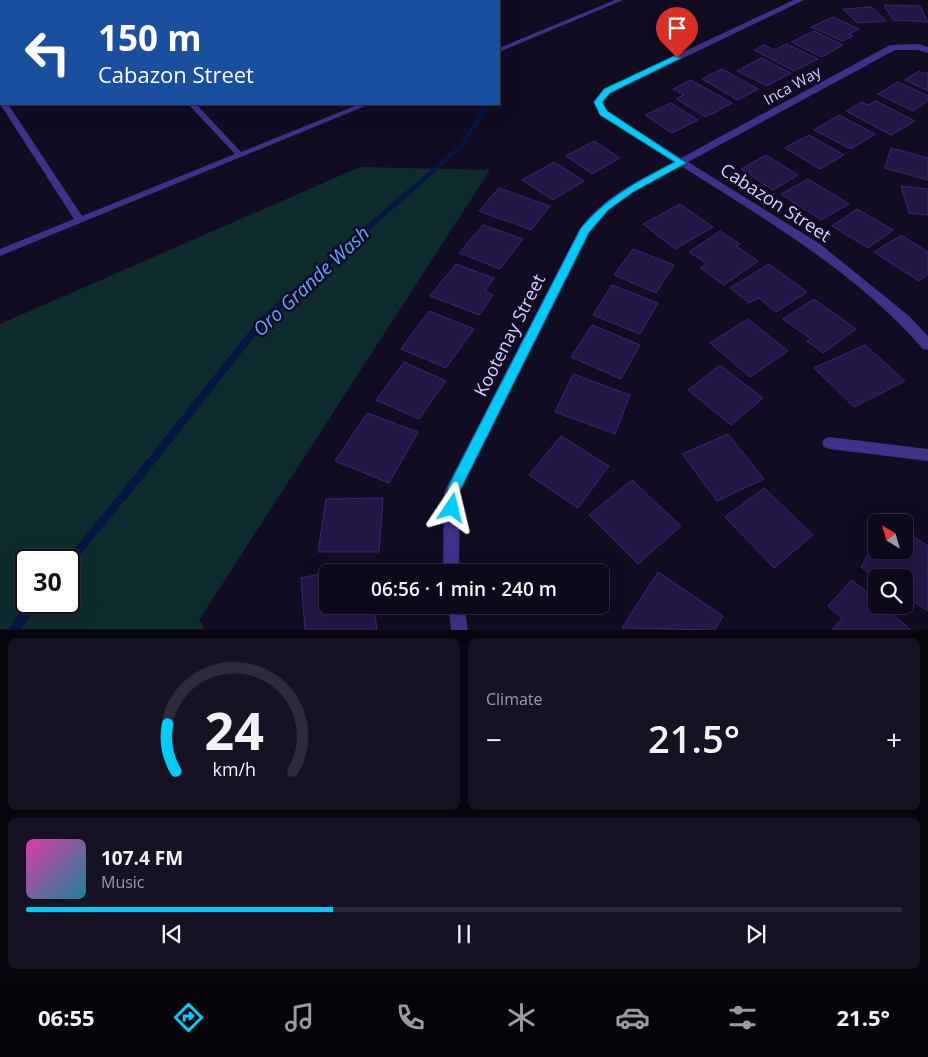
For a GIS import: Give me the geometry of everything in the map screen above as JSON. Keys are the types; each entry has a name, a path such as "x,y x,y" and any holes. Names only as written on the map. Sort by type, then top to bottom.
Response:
{"street":[{"name":"Cabazon Street","path":"800,0 607,91 598,102 603,113 816,247 905,319 928,345"},
{"name":"Inca Way","path":"682,163 893,47 924,49"},
{"name":"Kootenay Street","path":"451,564 452,492 585,230 604,208 629,190 682,163"},
{"path":"829,443 928,455"},
{"path":"457,614 460,630"}],"lane":[{"path":"500,50 620,0"},
{"path":"5,105 80,221"},
{"path":"193,105 240,155"},
{"path":"0,253 364,105"}],"green space":[{"path":"360,167 490,170 199,620 205,629 0,629 0,324"}],"building":[{"path":"884,5 920,6 928,22 893,20"},
{"path":"872,7 886,21 857,23 843,9"},
{"path":"833,17 859,29 849,34 853,36 842,41 811,27"},
{"path":"814,31 843,45 822,57 791,42"},
{"path":"787,44 818,59 794,71 754,50 765,45 774,50"},
{"path":"761,58 791,73 767,86 737,71"},
{"path":"722,69 758,89 738,100 702,79"},
{"path":"919,71 925,74 928,72 928,91 905,80"},
{"path":"691,80 732,103 706,117 676,99 684,95 673,89"},
{"path":"898,82 928,96 928,101 913,111 878,94"},
{"path":"876,101 915,121 891,135 846,111 862,102 868,105"},
{"path":"671,103 698,120 672,133 645,115"},
{"path":"839,115 875,134 851,149 814,130"},
{"path":"809,135 844,155 820,169 785,148"},
{"path":"594,141 620,158 592,174 566,156"},
{"path":"891,148 928,158 928,180 885,168"},
{"path":"766,155 798,175 773,190 741,169"},
{"path":"554,162 584,181 553,200 522,180"},
{"path":"808,179 849,204 821,220 781,194"},
{"path":"901,186 928,189 928,215 909,213"},
{"path":"499,188 550,206 531,230 479,211"},
{"path":"680,204 713,227 675,249 643,224"},
{"path":"857,209 893,230 868,248 832,226"},
{"path":"483,225 523,239 500,269 459,253"},
{"path":"720,231 740,244 736,246 758,261 724,285 700,268 707,264 689,252"},
{"path":"901,235 928,252 928,274 919,281 874,252"},
{"path":"633,249 674,265 656,293 614,275"},
{"path":"456,264 494,278 485,291 493,295 479,315 430,296"},
{"path":"769,264 807,292 776,312 759,298 749,303 730,288"},
{"path":"612,285 658,303 640,334 593,315"},
{"path":"814,299 856,329 823,353 807,341 811,339 783,319"},
{"path":"429,311 474,329 446,368 401,349"},
{"path":"748,319 788,351 750,377 710,343"},
{"path":"592,325 640,345 621,379 571,357"},
{"path":"865,345 905,381 854,407 814,368"},
{"path":"404,362 446,381 419,419 376,400"},
{"path":"720,365 763,398 731,425 688,390"},
{"path":"573,374 630,395 615,434 555,412"},
{"path":"367,413 418,432 389,483 335,461"},
{"path":"728,434 764,479 717,501 682,454"},
{"path":"561,436 609,466 578,508 529,475"},
{"path":"632,480 681,526 638,564 589,515"},
{"path":"764,488 813,535 774,568 725,517"},
{"path":"383,498 379,552 318,552 326,499"},
{"path":"913,537 928,546 928,611 913,601 913,569 868,569 868,572 861,567 868,555 868,559 913,559"},
{"path":"658,572 723,616 715,630 622,628"},
{"path":"319,574 319,614 375,614 377,630 305,630 301,578"},
{"path":"852,580 868,593 868,614 892,614 911,630 832,630 842,618 828,606"}],"waterway":[{"name":"Oro Grande Wash","path":"80,549 263,320 461,146 487,105"},
{"name":"Oro Grande Wash","path":"13,630 26,614"}],"route":[{"path":"452,508 452,492 585,230 604,208 629,190 682,163 603,113 598,102 607,91 677,58"}]}
